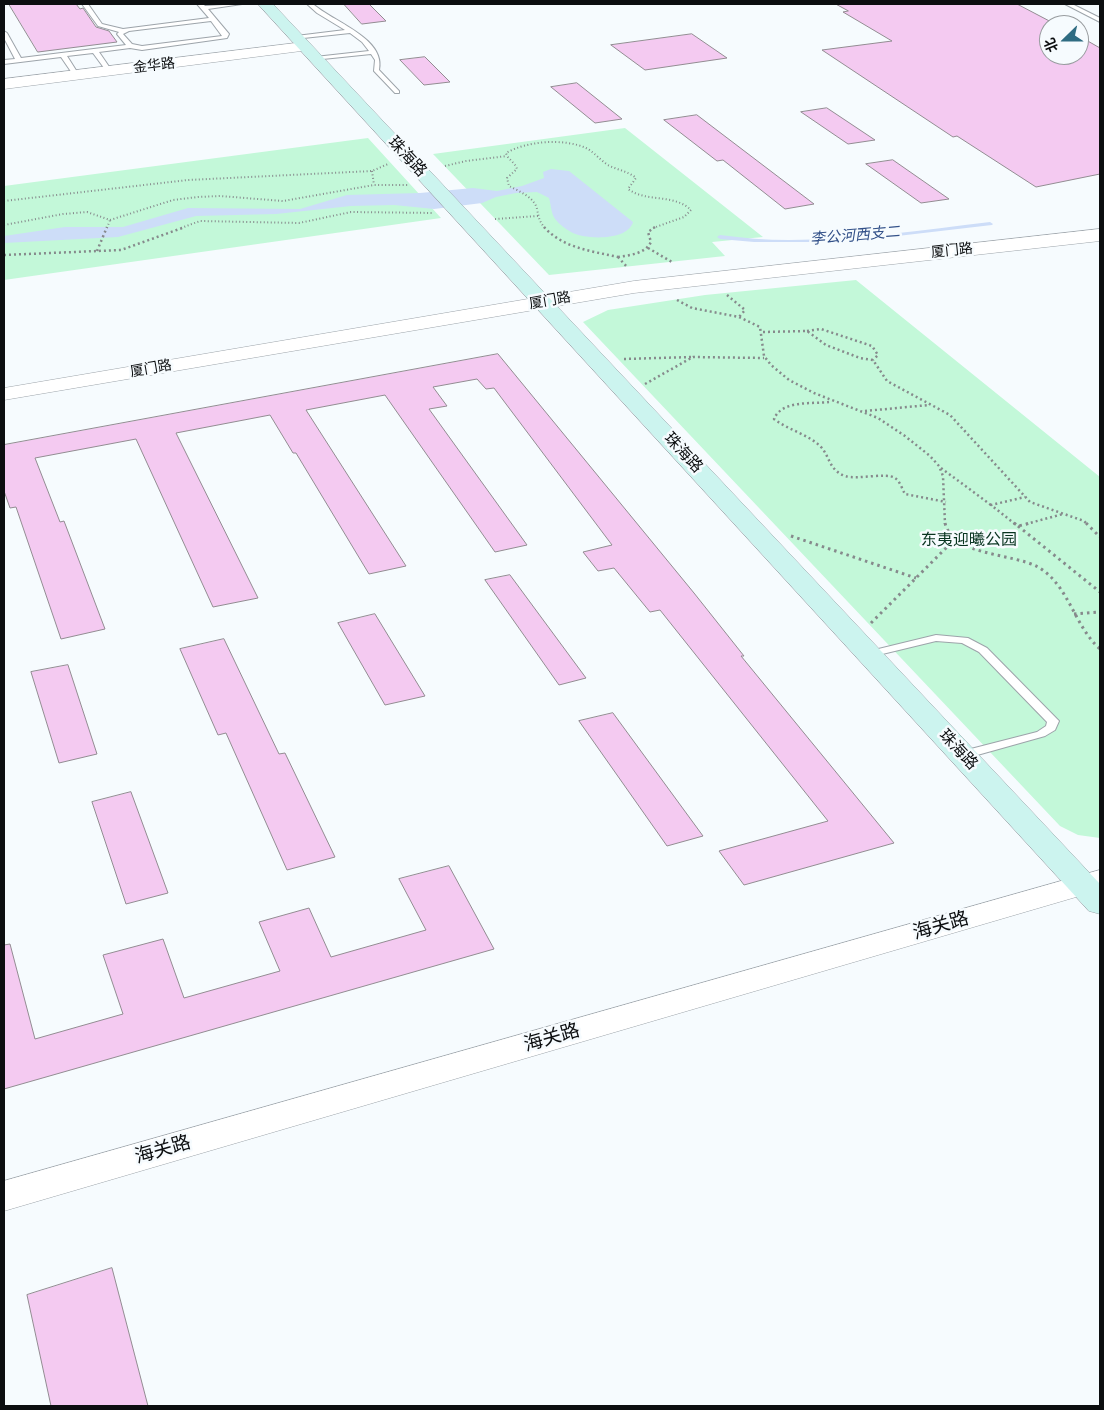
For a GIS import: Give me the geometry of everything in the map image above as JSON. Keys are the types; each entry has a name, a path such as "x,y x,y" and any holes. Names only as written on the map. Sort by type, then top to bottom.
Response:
{"main road":[{"name":"珠海路","path":"265,4 435,187 447,211 544,302 963,755 1095,889"}],"street":[{"name":"金华路","path":"4,84 109,71 300,43"},
{"name":"厦门路","path":"4,394 634,287 1100,234"},
{"name":"海关路","path":"4,1196 1095,889"}],"lane":[{"path":"85,4 100,25 122,31 213,19"},
{"path":"202,6 239,4"},
{"path":"310,4 325,18 353,31 365,40 378,60 376,70 397,92"},
{"path":"1068,4 1100,20"},
{"path":"4,62 130,46 149,48 226,37 226,34 202,6"},
{"path":"1086,13 1100,11"},
{"path":"122,31 120,34 130,46"},
{"path":"300,43 353,31"},
{"path":"4,33 19,60"},
{"path":"95,51 109,71"},
{"path":"316,59 374,52"},
{"path":"63,55 76,75"},
{"path":"870,654 936,638 951,638 969,642 983,650 1053,721 1051,728 1041,734 963,755"}],"path":[{"path":"561,144 585,147 593,151 600,161 630,173 636,178 628,189 632,192 644,197 682,201 691,210 684,217 655,224 648,232 650,242 648,248 635,254 618,257 570,246 551,235 538,220 537,207 525,194 508,186 507,178 517,169 516,165 507,156 510,150 530,145 561,144"},
{"path":"445,166 466,161 507,156"},
{"path":"4,201 188,180 372,172 391,163"},
{"path":"372,172 374,185"},
{"path":"4,225 63,214 87,212 110,220 181,199 220,196 282,201 374,185 411,185"},
{"path":"4,255 121,250 200,221 299,223 351,212 447,211"},
{"path":"495,219 538,216"},
{"path":"97,251 110,220"},
{"path":"648,248 672,262"},
{"path":"618,257 627,267"},
{"path":"725,293 744,310 739,317"},
{"path":"676,299 684,306 739,317 760,327 763,332 762,354 795,384 818,396 865,412 896,429 931,457 940,467 1018,526 1100,592"},
{"path":"763,332 821,329 839,333 872,346 878,355 873,360"},
{"path":"807,331 826,345 860,358 873,360 886,381 950,415 1030,502 1084,521 1100,537"},
{"path":"642,385 693,357"},
{"path":"618,359 765,358"},
{"path":"832,401 788,406 777,412 774,419 783,427 821,447 832,467 844,475 860,478 892,476 897,479 905,494 946,502"},
{"path":"865,412 931,405"},
{"path":"940,467 946,496 944,519 947,531 955,540 967,546 1038,567 1054,582 1091,641 1100,649"},
{"path":"991,505 1025,497"},
{"path":"1018,526 1064,514"},
{"path":"782,533 916,578"},
{"path":"869,625 955,540"},
{"path":"1074,614 1100,612"}],"green space":[{"path":"625,128 763,237 712,242 725,256 549,275 433,154"},
{"path":"368,138 441,218 4,280 4,186"},
{"name":"东夷迎曦公园","path":"856,280 1100,477 1100,838 1078,835 1060,826 583,322 608,310 705,295"}],"water":[{"path":"551,169 569,171 633,222 629,228 615,236 595,237 577,235 557,222 553,215 549,198 537,192 516,193 496,197 482,203 434,209 394,205 351,206 276,214 196,216 118,237 4,243 4,236 65,227 123,227 188,208 300,209 347,195 420,193 473,188 497,191 522,186 544,178 543,172"}],"building":[{"path":"9,4 76,4 80,9 83,8 96,27 109,31 117,42 38,52"},
{"path":"344,4 369,4 386,21 362,24"},
{"path":"836,4 1017,4 1039,16 1039,65 1089,65 1089,42 1100,48 1100,174 1036,187 957,136 953,137 822,50 892,41 843,12 848,11"},
{"path":"692,34 727,58 645,70 611,45"},
{"path":"425,57 450,82 424,85 400,60"},
{"path":"577,83 622,119 595,123 551,87"},
{"path":"827,108 875,140 848,144 801,112"},
{"path":"697,115 814,204 785,209 723,160 717,161 664,120"},
{"path":"893,160 949,199 921,203 866,164"},
{"path":"498,354 694,593 744,656 741,656 894,843 744,885 719,851 828,821 660,610 650,612 614,568 598,571 583,552 612,545 494,388 486,389 477,379 433,387 447,406 429,409 527,545 495,552 385,395 306,410 406,566 369,574 296,453 293,453 270,415 176,433 258,598 213,607 136,439 35,458 60,522 64,521 105,629 61,639 16,507 10,508 4,491 4,445"},
{"path":"510,575 586,678 559,685 485,580"},
{"path":"375,614 425,696 385,705 338,623"},
{"path":"224,639 279,754 285,753 335,857 287,870 226,733 218,735 180,649"},
{"path":"68,665 97,754 59,763 31,672"},
{"path":"613,713 703,836 667,846 579,721"},
{"path":"131,792 168,893 126,904 92,802"},
{"path":"449,866 494,949 4,1089 4,945 10,944 35,1039 123,1014 103,955 163,939 184,998 280,971 259,922 309,908 331,957 426,930 399,879"},
{"path":"112,1268 148,1406 51,1406 27,1295"}],"waterway":[{"name":"李公河西支二","path":"720,237 754,240 822,241 990,224"}]}
